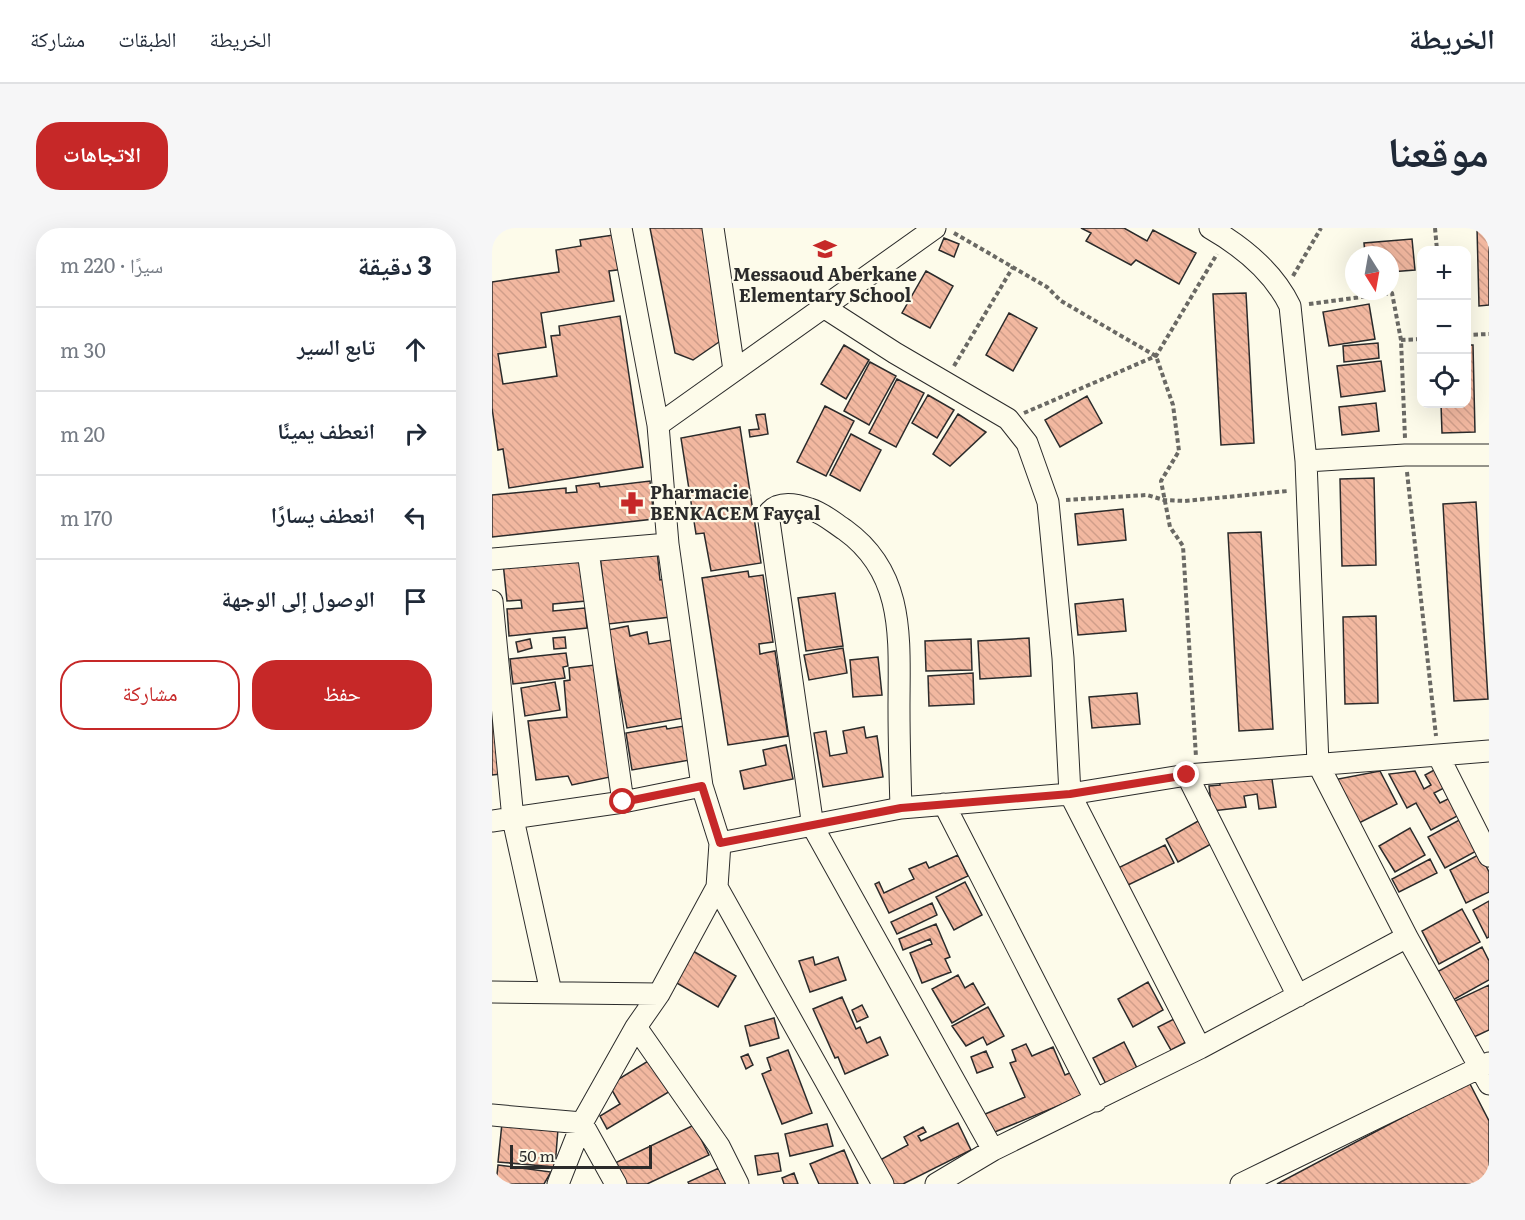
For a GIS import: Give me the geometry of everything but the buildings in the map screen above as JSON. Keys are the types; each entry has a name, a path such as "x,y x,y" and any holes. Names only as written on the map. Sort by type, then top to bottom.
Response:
{"street":[{"path":"558,1184 582,1123 636,1027 659,994 717,887 720,843 702,786 668,544 658,425 621,228"},
{"path":"713,228 734,370"},
{"path":"658,425 822,306 935,228"},
{"path":"1218,233 1255,258 1287,299 1306,460 1318,764 1407,937 1486,1072 1241,1184"},
{"path":"822,306 1008,419 1026,443 1048,502 1063,658 1070,794 1200,1048"},
{"path":"1306,460 1405,455 1489,455"},
{"path":"901,808 899,641 895,609 881,566 864,544 821,512 798,505 784,504 772,509 768,514 813,827 993,1150"},
{"path":"492,560 668,544"},
{"path":"588,551 623,802"},
{"path":"492,601 513,819 551,992"},
{"path":"720,843 813,827 901,808 1070,794 1192,775 1489,751"},
{"path":"1438,755 1489,856"},
{"path":"1192,775 1298,996"},
{"path":"492,821 623,802 702,786"},
{"path":"944,804 1096,1101"},
{"path":"717,887 883,1184"},
{"path":"936,1184 993,1150 1200,1048 1407,937"},
{"path":"492,992 659,994"},
{"path":"636,1027 719,1146 738,1184"},
{"path":"492,1115 582,1123"},
{"path":"582,1123 616,1184"}],"path":[{"path":"945,228 1047,286 1061,301 1156,356 1173,405 1179,451 1161,481 1170,527 1184,546 1192,775"},
{"path":"1321,228 1287,299 1392,293 1401,340 1405,455 1438,755"},
{"path":"1435,228 1437,246"},
{"path":"1008,419 1156,356 1218,233"},
{"path":"945,382 1013,267"},
{"path":"1471,336 1489,334"},
{"path":"1401,340 1417,339"},
{"path":"1048,502 1147,495 1164,500 1185,501 1307,489"}],"place":[{"name":"Messaoud Aberkane Elementary School","path":"825,249"},
{"name":"Pharmacie BENKACEM Fayçal","path":"632,503"}],"route":[{"path":"623,802 702,786 720,843 813,827 901,808 1070,794 1187,775"}]}
